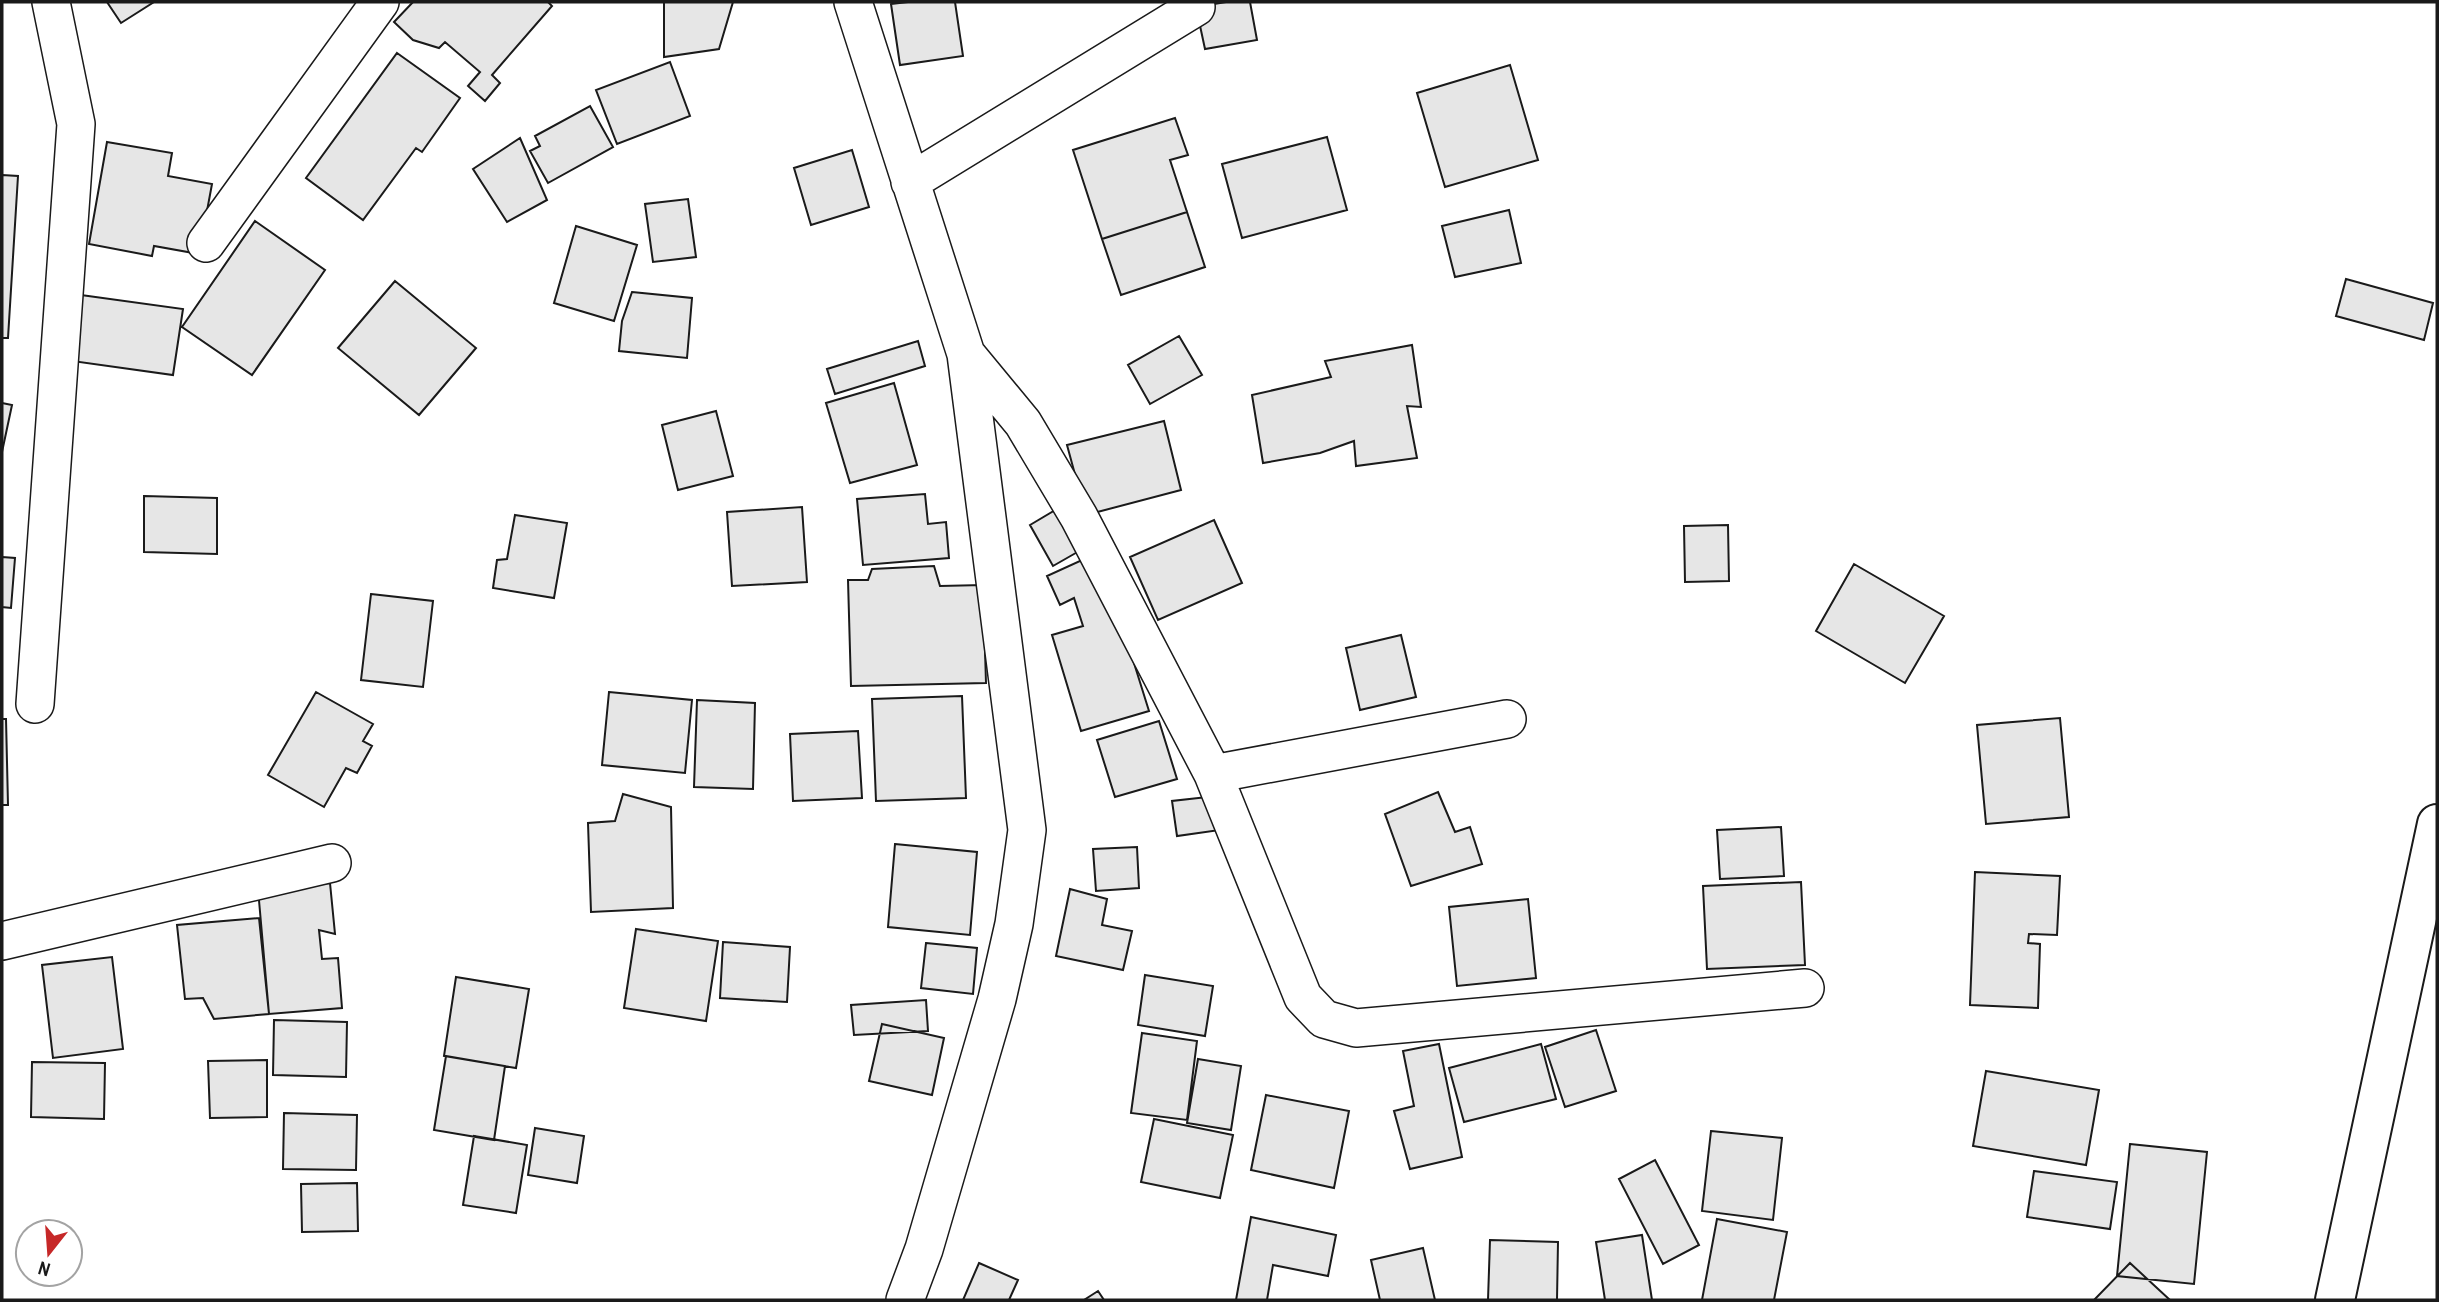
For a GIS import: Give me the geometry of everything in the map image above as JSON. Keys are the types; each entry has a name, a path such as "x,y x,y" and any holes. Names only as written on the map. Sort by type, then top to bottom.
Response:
{"highway":[{"path":"2335,1300 2437,824"}],"street":[{"path":"35,704 76,124 51,2"},
{"path":"206,243 380,2"},
{"path":"853,2 966,354 1027,830 1014,924 997,999 924,1249 905,1300"},
{"path":"910,182 1196,7"},
{"path":"966,354 1023,423 1079,517 1213,774 1303,997 1324,1019 1356,1028 1805,988"},
{"path":"1213,774 1507,719"},
{"path":"2,941 332,863"}],"building":[{"path":"107,2 154,2 121,23"},
{"path":"413,2 548,2 552,6 492,75 500,83 485,101 468,86 480,72 445,42 439,48 413,40 394,22"},
{"path":"664,2 733,2 719,49 664,57"},
{"path":"955,2 963,56 900,65 891,4"},
{"path":"1226,2 1250,2 1257,40 1205,49 1196,7"},
{"path":"397,53 460,98 422,152 416,148 363,220 306,178"},
{"path":"670,62 690,116 617,144 596,90"},
{"path":"1510,65 1538,160 1445,187 1417,93"},
{"path":"590,106 613,147 548,183 530,151 540,146 535,136"},
{"path":"1175,118 1188,155 1170,160 1187,212 1102,239 1073,150"},
{"path":"1327,137 1347,210 1242,238 1222,164"},
{"path":"520,138 547,200 507,222 473,169"},
{"path":"107,142 172,153 168,176 212,184 199,254 154,246 152,256 89,244"},
{"path":"852,150 869,207 811,225 794,168"},
{"path":"2,175 18,176 8,338 2,338"},
{"path":"688,199 696,257 653,262 645,204"},
{"path":"1509,210 1521,263 1455,277 1442,226"},
{"path":"1187,212 1205,267 1121,295 1102,239"},
{"path":"255,221 325,270 252,375 182,327"},
{"path":"576,226 637,245 614,321 554,303"},
{"path":"2346,279 2433,303 2424,340 2336,316"},
{"path":"395,281 476,348 419,415 338,348"},
{"path":"632,292 692,298 687,358 619,351 622,321"},
{"path":"81,295 183,309 173,375 72,361"},
{"path":"1179,336 1202,375 1150,404 1128,365"},
{"path":"918,341 925,366 835,394 827,369"},
{"path":"1412,345 1421,407 1407,406 1417,458 1356,466 1354,441 1320,453 1263,463 1252,395 1331,377 1325,361"},
{"path":"894,383 917,465 850,483 826,403"},
{"path":"2,403 12,405 2,452"},
{"path":"716,411 733,476 678,490 662,425"},
{"path":"1164,421 1181,490 1086,515 1067,445"},
{"path":"925,494 928,524 946,522 949,558 863,565 857,499"},
{"path":"144,496 217,498 217,554 144,552"},
{"path":"802,507 807,582 732,586 727,512"},
{"path":"1057,509 1081,550 1053,566 1030,525"},
{"path":"515,515 567,523 554,598 493,588 497,560 507,559"},
{"path":"1214,520 1242,583 1158,620 1130,557"},
{"path":"1728,525 1729,581 1685,582 1684,526"},
{"path":"1093,555 1108,580 1149,711 1081,731 1052,635 1083,626 1074,598 1060,605 1047,576"},
{"path":"2,557 15,558 11,608 2,607"},
{"path":"1854,564 1944,616 1905,683 1816,631"},
{"path":"934,566 940,586 983,585 986,683 851,686 848,580 868,580 872,569"},
{"path":"371,594 433,601 423,687 361,680"},
{"path":"1401,635 1416,697 1360,710 1346,648"},
{"path":"316,692 373,724 363,741 372,746 357,773 346,768 324,807 268,775"},
{"path":"609,692 692,700 685,773 602,765"},
{"path":"962,696 966,798 876,801 872,699"},
{"path":"697,700 755,703 753,789 694,787"},
{"path":"2060,718 2069,817 1986,824 1977,725"},
{"path":"2,719 6,719 8,805 2,805"},
{"path":"1159,721 1177,779 1115,797 1097,740"},
{"path":"858,731 862,798 793,801 790,734"},
{"path":"1438,792 1455,832 1470,827 1482,864 1411,886 1385,814"},
{"path":"623,794 671,807 673,908 591,912 588,823 615,821"},
{"path":"1216,796 1220,830 1177,836 1172,801"},
{"path":"1781,827 1784,876 1720,879 1717,830"},
{"path":"895,844 977,852 970,935 888,927"},
{"path":"1137,847 1139,888 1096,891 1093,849"},
{"path":"1975,872 2060,876 2057,935 2029,934 2028,943 2040,944 2038,1008 1970,1005"},
{"path":"1801,882 1805,965 1707,969 1703,886"},
{"path":"330,883 335,934 319,930 322,959 338,958 342,1008 269,1014 258,889"},
{"path":"1070,889 1107,899 1102,925 1132,931 1123,970 1056,956"},
{"path":"1528,899 1536,978 1457,986 1449,907"},
{"path":"259,918 269,1014 214,1019 203,998 185,999 177,925"},
{"path":"636,929 718,941 706,1021 624,1008"},
{"path":"723,942 790,947 787,1002 720,998"},
{"path":"926,943 977,948 973,994 921,988"},
{"path":"112,957 123,1049 53,1058 42,965"},
{"path":"1145,975 1213,986 1205,1036 1138,1025"},
{"path":"456,977 529,989 516,1068 444,1056"},
{"path":"926,1000 928,1031 854,1035 851,1005"},
{"path":"274,1020 347,1022 346,1077 273,1075"},
{"path":"882,1024 944,1038 932,1095 869,1081"},
{"path":"1596,1030 1616,1091 1565,1107 1545,1047"},
{"path":"1142,1033 1197,1041 1187,1120 1131,1113"},
{"path":"1439,1044 1462,1157 1410,1169 1394,1111 1414,1106 1403,1051"},
{"path":"1541,1044 1556,1099 1464,1122 1449,1068"},
{"path":"446,1056 505,1066 494,1140 434,1130"},
{"path":"1198,1059 1241,1066 1231,1130 1187,1123"},
{"path":"267,1060 267,1117 210,1118 208,1061"},
{"path":"32,1062 105,1063 104,1119 31,1117"},
{"path":"1986,1071 2099,1090 2086,1165 1973,1146"},
{"path":"1266,1095 1349,1111 1334,1188 1251,1170"},
{"path":"284,1113 357,1115 356,1170 283,1169"},
{"path":"1154,1119 1233,1135 1220,1198 1141,1182"},
{"path":"535,1128 584,1136 577,1183 528,1175"},
{"path":"1711,1131 1782,1138 1773,1220 1702,1211"},
{"path":"474,1136 527,1145 516,1213 463,1205"},
{"path":"2130,1144 2207,1152 2194,1284 2117,1276"},
{"path":"1655,1160 1699,1245 1663,1264 1619,1179"},
{"path":"2034,1171 2117,1182 2110,1229 2027,1217"},
{"path":"357,1183 358,1231 302,1232 301,1184"},
{"path":"1251,1217 1336,1235 1328,1276 1273,1265 1267,1300 1236,1300"},
{"path":"1717,1219 1787,1232 1774,1300 1702,1300"},
{"path":"1642,1235 1652,1300 1605,1300 1596,1242"},
{"path":"1490,1240 1558,1242 1557,1300 1488,1300"},
{"path":"1423,1248 1435,1300 1380,1300 1371,1260"},
{"path":"979,1263 1018,1280 1009,1300 963,1300"},
{"path":"2130,1263 2170,1300 2094,1300"},
{"path":"1098,1291 1104,1300 1084,1300"}]}
